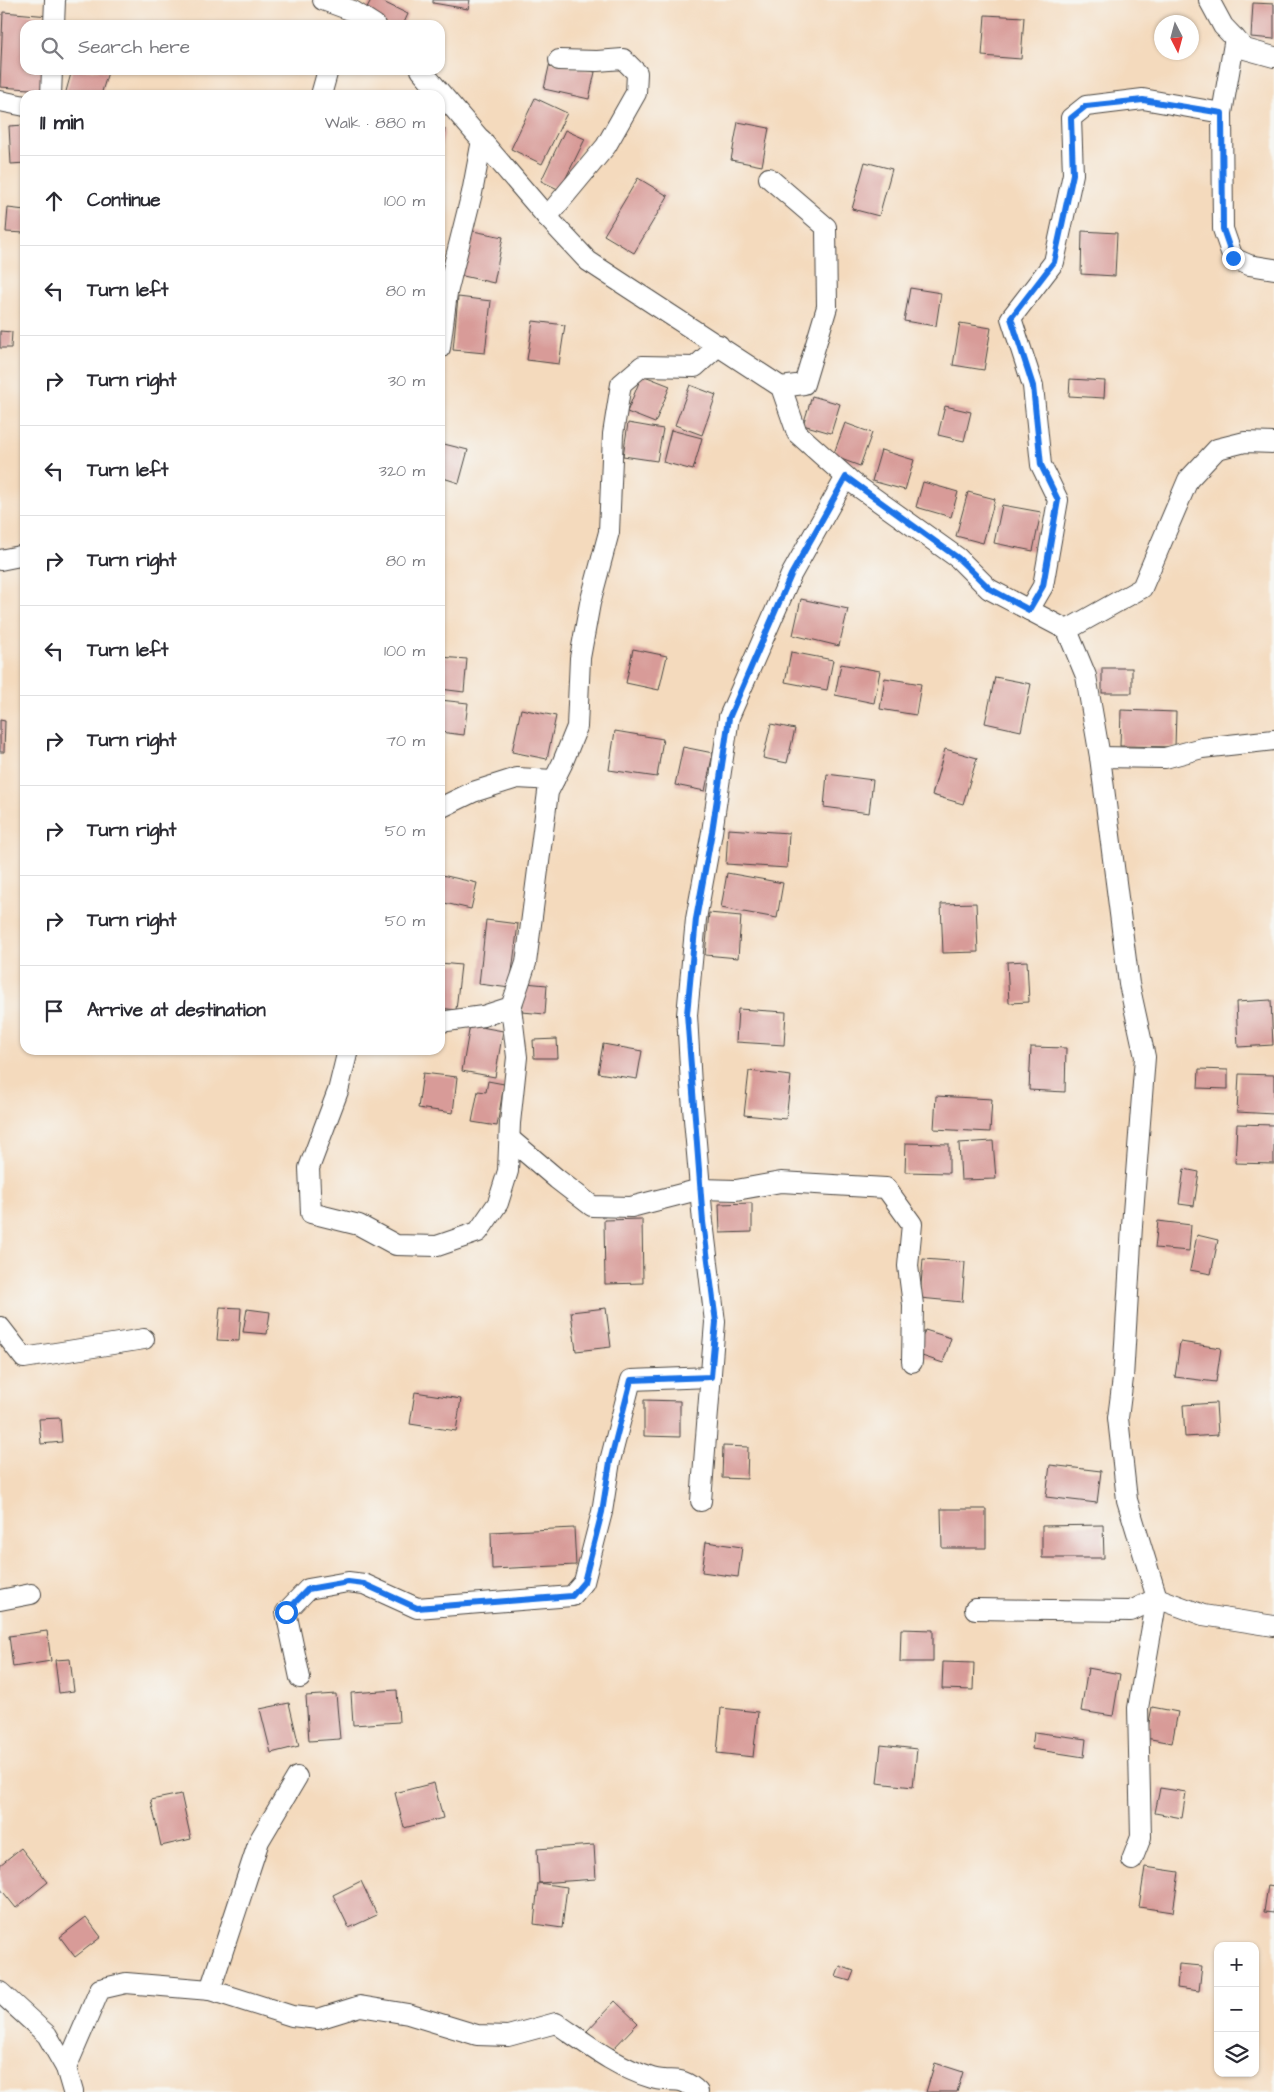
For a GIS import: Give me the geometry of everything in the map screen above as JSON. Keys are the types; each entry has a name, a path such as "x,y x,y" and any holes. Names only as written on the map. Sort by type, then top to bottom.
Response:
{"street":[{"path":"54,20 55,0"},
{"path":"324,0 342,16 353,10 368,20"},
{"path":"1208,0 1223,26 1245,49 1274,57"},
{"path":"1235,38 1222,113 1223,229 1233,258 1249,265 1274,269"},
{"path":"547,218 606,146 636,92 637,73 623,58 597,61 559,60"},
{"path":"51,90 52,75"},
{"path":"322,90 327,75"},
{"path":"425,75 438,90"},
{"path":"445,98 547,218 588,261 781,387 797,433 846,477 958,558 990,589 1067,630 1086,676 1100,758 1129,984 1145,1057 1123,1378 1118,1418 1121,1455 1128,1500 1157,1598 1138,1708 1141,1837 1132,1860"},
{"path":"1029,610 1043,586 1058,500 1041,465 1033,386 1011,318 1054,262 1073,174 1071,118 1086,106 1143,100 1222,113"},
{"path":"0,101 20,105"},
{"path":"445,314 482,140"},
{"path":"769,178 826,227 827,307 804,384 781,387"},
{"path":"347,1055 338,1091 309,1168 312,1213 358,1225 396,1245 437,1246 478,1232 498,1203 508,1171 517,1057 511,1008 526,963 548,792 577,727 580,658 590,603 609,532 612,434 621,384 642,366 695,367 719,345"},
{"path":"1067,630 1142,588 1188,480 1217,449 1245,442 1274,443"},
{"path":"702,1501 716,1322 700,1189 687,1014 696,919 712,832 729,718 791,575 846,477"},
{"path":"0,560 20,555"},
{"path":"1100,758 1165,758 1202,748 1244,745 1274,740"},
{"path":"445,806 473,792 517,778 554,780"},
{"path":"445,1021 482,1016 511,1008"},
{"path":"510,1139 557,1180 592,1206 631,1207 700,1189 736,1190 781,1182 886,1188 912,1224 908,1266 913,1305 912,1362"},
{"path":"0,1327 24,1358 144,1339"},
{"path":"300,1678 286,1612 308,1589 348,1582 364,1584 417,1608 572,1596 584,1582 602,1512 610,1462 631,1380 711,1377"},
{"path":"0,1600 31,1594"},
{"path":"976,1609 1131,1611 1157,1598 1203,1615 1274,1626"},
{"path":"210,1990 259,1841 297,1777"},
{"path":"66,2068 100,1989 126,1983 210,1990 292,2016 318,2019 360,2006 408,2014 477,2035 508,2036 556,2023 622,2067 655,2079 688,2082 698,2092"},
{"path":"0,1992 47,2036 66,2068 72,2092"}],"building":[{"path":"371,0 379,0 408,14 405,20 377,20 364,13"},
{"path":"433,0 470,0 468,9 433,3"},
{"path":"1253,3 1274,4 1274,39 1251,37"},
{"path":"3,12 49,16 49,20 20,20 20,75 45,75 44,90 0,87"},
{"path":"985,15 1024,17 1021,59 982,56"},
{"path":"550,62 595,72 589,99 544,89"},
{"path":"71,75 107,75 103,90 66,90"},
{"path":"535,98 567,113 542,164 511,149"},
{"path":"738,122 769,128 762,166 731,160"},
{"path":"20,125 20,163 11,164 9,126"},
{"path":"565,130 585,139 560,190 541,181"},
{"path":"865,162 892,169 879,216 852,209"},
{"path":"638,178 668,196 634,253 604,235"},
{"path":"8,208 20,209 20,233 6,232"},
{"path":"468,230 503,237 494,283 459,275"},
{"path":"1082,231 1117,233 1115,276 1081,274"},
{"path":"910,288 941,293 936,326 904,321"},
{"path":"458,297 491,301 485,353 453,350"},
{"path":"533,321 565,325 559,364 527,360"},
{"path":"960,323 991,328 984,370 953,365"},
{"path":"0,331 12,332 11,348 0,348"},
{"path":"642,375 670,386 655,423 627,412"},
{"path":"1070,379 1105,381 1104,398 1069,396"},
{"path":"690,385 716,395 702,435 675,425"},
{"path":"812,396 840,404 831,433 803,425"},
{"path":"945,406 971,412 964,441 938,435"},
{"path":"628,423 663,429 657,461 623,456"},
{"path":"845,423 872,433 860,466 833,456"},
{"path":"671,430 702,438 693,470 663,462"},
{"path":"445,444 468,450 459,483 445,479"},
{"path":"881,450 914,460 905,490 872,481"},
{"path":"923,482 958,492 951,517 916,507"},
{"path":"968,492 995,499 983,543 956,536"},
{"path":"1002,505 1041,512 1033,551 994,543"},
{"path":"801,599 848,609 839,646 793,635"},
{"path":"633,649 667,656 659,690 626,683"},
{"path":"791,652 833,660 827,690 785,682"},
{"path":"445,657 467,659 464,692 445,690"},
{"path":"841,664 880,671 874,703 835,695"},
{"path":"1102,668 1132,668 1132,693 1102,693"},
{"path":"995,677 1031,684 1021,731 985,723"},
{"path":"885,678 921,684 916,715 880,709"},
{"path":"445,701 468,703 464,735 445,733"},
{"path":"521,709 556,716 547,759 512,752"},
{"path":"1121,710 1176,712 1175,747 1120,746"},
{"path":"0,720 5,721 4,752 0,752"},
{"path":"771,724 795,729 787,763 763,758"},
{"path":"615,731 663,739 657,777 609,770"},
{"path":"683,747 713,753 705,791 675,785"},
{"path":"945,749 977,758 963,804 932,795"},
{"path":"827,774 873,780 869,813 824,807"},
{"path":"728,829 789,833 787,868 726,864"},
{"path":"727,873 783,883 777,918 721,908"},
{"path":"445,876 477,883 471,909 445,903"},
{"path":"976,903 978,952 943,953 941,904"},
{"path":"709,913 741,916 738,958 705,955"},
{"path":"486,920 518,924 510,988 479,984"},
{"path":"1027,961 1029,1002 1009,1003 1007,962"},
{"path":"445,963 461,965 456,1010 445,1009"},
{"path":"525,983 547,985 545,1014 522,1012"},
{"path":"1271,1000 1273,1045 1238,1047 1236,1002"},
{"path":"738,1009 786,1012 784,1045 736,1042"},
{"path":"470,1025 503,1031 495,1077 462,1071"},
{"path":"557,1039 558,1058 534,1058 533,1040"},
{"path":"603,1044 642,1051 637,1079 598,1073"},
{"path":"1031,1047 1066,1048 1065,1092 1029,1090"},
{"path":"1199,1069 1228,1070 1228,1089 1198,1088"},
{"path":"749,1071 791,1076 786,1119 744,1115"},
{"path":"423,1073 457,1077 453,1113 418,1108"},
{"path":"1239,1074 1274,1075 1274,1114 1237,1112"},
{"path":"488,1081 504,1084 497,1126 472,1122 478,1091 486,1092"},
{"path":"936,1096 992,1099 990,1132 934,1129"},
{"path":"1237,1124 1274,1125 1274,1164 1235,1163"},
{"path":"993,1141 996,1179 961,1180 959,1143"},
{"path":"906,1143 949,1144 949,1173 905,1172"},
{"path":"1184,1169 1199,1172 1194,1206 1179,1204"},
{"path":"752,1203 752,1232 720,1233 719,1204"},
{"path":"642,1219 643,1283 605,1284 604,1220"},
{"path":"1158,1221 1191,1225 1189,1251 1155,1248"},
{"path":"1197,1235 1218,1240 1211,1274 1190,1270"},
{"path":"923,1259 965,1262 962,1302 920,1298"},
{"path":"220,1307 241,1308 239,1341 217,1340"},
{"path":"606,1308 611,1347 576,1351 571,1312"},
{"path":"247,1309 270,1312 267,1334 243,1332"},
{"path":"925,1330 951,1338 943,1363 916,1354"},
{"path":"1180,1342 1221,1348 1216,1382 1175,1377"},
{"path":"415,1392 461,1399 456,1431 410,1424"},
{"path":"644,1400 680,1401 680,1437 644,1436"},
{"path":"1216,1403 1218,1435 1185,1437 1183,1405"},
{"path":"60,1418 62,1442 41,1444 39,1419"},
{"path":"723,1446 748,1447 747,1479 722,1478"},
{"path":"1050,1465 1101,1471 1097,1503 1046,1497"},
{"path":"941,1509 986,1509 986,1548 942,1548"},
{"path":"1103,1525 1104,1558 1042,1558 1042,1526"},
{"path":"574,1528 576,1565 492,1569 491,1532"},
{"path":"706,1542 742,1547 738,1577 702,1572"},
{"path":"901,1629 933,1630 933,1662 900,1662"},
{"path":"47,1631 51,1661 13,1667 9,1636"},
{"path":"70,1659 74,1691 59,1693 55,1660"},
{"path":"943,1662 974,1663 973,1690 942,1689"},
{"path":"1088,1668 1120,1674 1113,1716 1081,1711"},
{"path":"397,1690 399,1722 353,1725 351,1693"},
{"path":"336,1694 340,1739 309,1741 306,1696"},
{"path":"289,1703 299,1746 271,1753 260,1709"},
{"path":"1152,1707 1178,1712 1172,1743 1146,1738"},
{"path":"721,1708 758,1712 753,1757 717,1753"},
{"path":"1034,1732 1086,1739 1084,1757 1032,1749"},
{"path":"881,1745 917,1749 913,1787 877,1783"},
{"path":"434,1783 443,1818 404,1828 395,1793"},
{"path":"1160,1788 1186,1792 1182,1818 1155,1813"},
{"path":"181,1794 191,1839 161,1846 151,1800"},
{"path":"594,1845 596,1879 539,1883 537,1849"},
{"path":"21,1848 48,1882 16,1908 0,1888 0,1865"},
{"path":"1145,1867 1179,1872 1173,1912 1139,1907"},
{"path":"361,1881 377,1915 349,1928 333,1895"},
{"path":"538,1883 567,1887 562,1928 534,1924"},
{"path":"1268,1885 1274,1886 1274,1913 1264,1912"},
{"path":"86,1917 101,1937 75,1957 60,1937"},
{"path":"1179,1964 1202,1966 1199,1991 1177,1988"},
{"path":"840,1966 854,1971 850,1981 836,1977"},
{"path":"615,2001 638,2023 610,2052 587,2031"},
{"path":"935,2063 963,2072 957,2092 926,2092"}],"route":[{"path":"286,1612 308,1589 348,1582 364,1584 417,1608 572,1596 584,1582 602,1512 610,1462 631,1380 711,1377 716,1322 703,1222 687,1014 696,919 712,832 729,718 791,575 846,477 958,558 990,589 1029,610 1043,586 1058,500 1041,465 1033,386 1011,318 1054,262 1073,174 1071,118 1086,106 1143,100 1222,113 1223,229 1233,258"}]}
